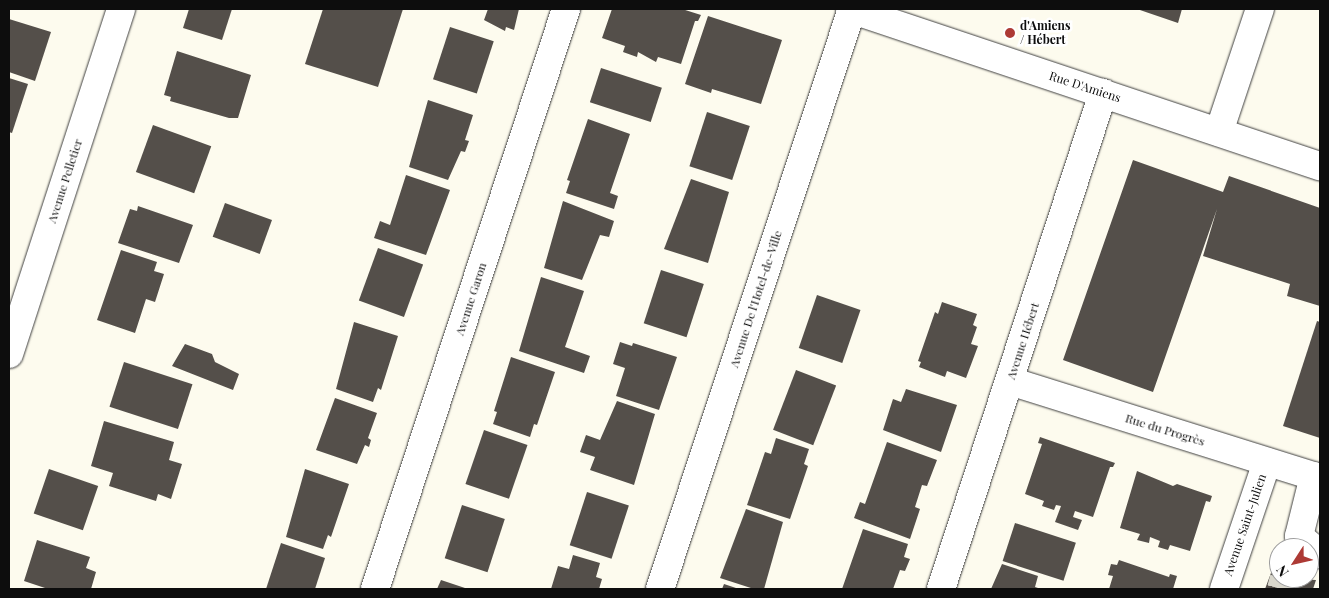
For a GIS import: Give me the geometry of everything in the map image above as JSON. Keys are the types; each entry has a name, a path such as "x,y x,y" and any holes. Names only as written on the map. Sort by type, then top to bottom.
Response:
{"street":[{"name":"Avenue Pelletier","path":"9,354 122,9"},
{"name":"Avenue Garon","path":"375,589 566,9"},
{"name":"Rue D'Amiens","path":"851,9 1320,166"},
{"name":"Avenue De l'Hotel-de-Ville","path":"660,589 851,9"},
{"path":"1219,132 1260,9"},
{"name":"Avenue Hébert","path":"941,589 1104,93"},
{"name":"Rue du Progrès","path":"1010,381 1317,477"},
{"name":"Avenue Saint-Julien","path":"1224,589 1267,462"},
{"path":"1298,538 1317,477"}],"building":[{"path":"189,9 232,9 222,40 183,28"},
{"path":"323,9 403,9 378,87 305,64"},
{"path":"488,9 519,9 514,30 506,27 505,31 484,20"},
{"path":"612,9 682,9 701,15 698,21 695,21 681,64 658,57 656,62 638,52 637,57 623,52 625,46 602,38"},
{"path":"1137,9 1182,9 1178,23"},
{"path":"708,16 782,40 761,104 712,89 711,93 685,84"},
{"path":"9,19 51,32 35,81 9,72"},
{"path":"450,27 494,41 477,94 433,79"},
{"path":"177,51 251,75 238,118 229,118 170,101 171,97 164,95"},
{"path":"601,68 662,88 651,122 590,102"},
{"path":"9,78 28,84 12,133 9,132"},
{"path":"428,100 473,115 465,140 469,141 465,152 461,151 448,180 409,167"},
{"path":"707,112 750,126 732,180 689,166"},
{"path":"588,119 630,134 610,193 618,196 614,209 566,193 570,181 567,180"},
{"path":"153,125 211,146 194,193 136,172"},
{"path":"1133,160 1223,192 1229,176 1320,208 1320,306 1287,296 1290,284 1203,256 1217,209 1153,392 1063,360"},
{"path":"406,175 450,190 426,255 374,238 380,221 390,225"},
{"path":"691,179 729,192 708,263 664,249"},
{"path":"563,201 614,221 609,237 600,235 582,280 544,268"},
{"path":"225,203 272,220 260,254 213,237"},
{"path":"138,206 193,225 179,263 118,243 130,209 137,211"},
{"path":"378,248 423,264 404,317 359,301"},
{"path":"121,250 157,262 154,271 164,274 155,302 146,299 135,333 97,320"},
{"path":"661,270 704,284 686,337 644,323"},
{"path":"541,277 584,291 565,347 590,356 584,373 519,351"},
{"path":"817,295 860,310 842,363 799,348"},
{"path":"942,302 977,314 973,325 977,327 971,344 978,346 966,378 947,371 945,377 919,367 921,362 918,361 935,312 938,314"},
{"path":"1317,321 1320,322 1320,438 1283,426"},
{"path":"354,322 398,336 381,390 378,388 373,402 336,389"},
{"path":"620,342 632,346 633,343 677,357 659,410 616,396 625,368 613,364"},
{"path":"185,344 212,354 215,362 239,374 233,390 172,366"},
{"path":"511,357 555,372 537,425 534,424 530,437 493,424 497,412 494,411"},
{"path":"124,362 192,384 178,429 109,407"},
{"path":"796,370 836,385 813,445 773,430"},
{"path":"906,389 957,405 941,452 883,430 893,399 901,402"},
{"path":"335,398 377,413 368,438 371,440 369,447 365,445 357,464 316,450"},
{"path":"617,401 655,414 634,485 590,470 595,457 580,452 586,435 600,440"},
{"path":"104,421 174,442 169,460 182,464 171,499 158,494 156,501 109,486 113,473 91,466"},
{"path":"484,430 527,445 509,499 465,484"},
{"path":"1040,437 1115,463 1113,467 1110,467 1093,517 1075,511 1073,517 1082,520 1078,530 1055,522 1061,506 1056,505 1054,510 1042,506 1044,501 1025,494 1042,444 1038,443"},
{"path":"776,438 809,449 804,464 808,466 790,519 747,505 765,452 771,454"},
{"path":"887,442 937,460 927,486 922,485 915,507 920,509 910,539 854,518 860,502 865,504"},
{"path":"49,469 98,486 83,530 34,513"},
{"path":"305,469 349,484 331,537 328,535 323,549 286,537"},
{"path":"1137,471 1173,486 1177,484 1212,496 1210,502 1206,501 1190,551 1170,545 1168,550 1158,547 1160,541 1150,537 1149,543 1137,540 1140,534 1120,528"},
{"path":"587,492 629,506 612,559 570,545"},
{"path":"462,505 505,519 487,572 445,558"},
{"path":"746,509 783,522 764,589 754,589 720,578"},
{"path":"1015,523 1076,543 1064,581 1003,561"},
{"path":"863,529 908,544 904,557 910,559 905,571 900,570 893,589 842,589"},
{"path":"37,540 90,557 86,568 96,572 91,589 48,589 24,581"},
{"path":"281,543 325,558 315,589 266,589"},
{"path":"573,555 600,563 596,577 602,579 599,589 551,589 558,566 569,569"},
{"path":"1119,560 1169,577 1170,574 1177,576 1173,589 1109,589 1113,576 1108,575 1111,564 1117,565"},
{"path":"1002,564 1038,576 1035,587 1041,589 991,589"},
{"path":"1269,578 1269,588 1313,588 1313,589 1265,589"},
{"path":"441,580 468,589 437,589"},
{"path":"724,584 739,589 722,589"}],"place":[{"name":"d'Amiens / Hébert","path":"1010,33"}]}
